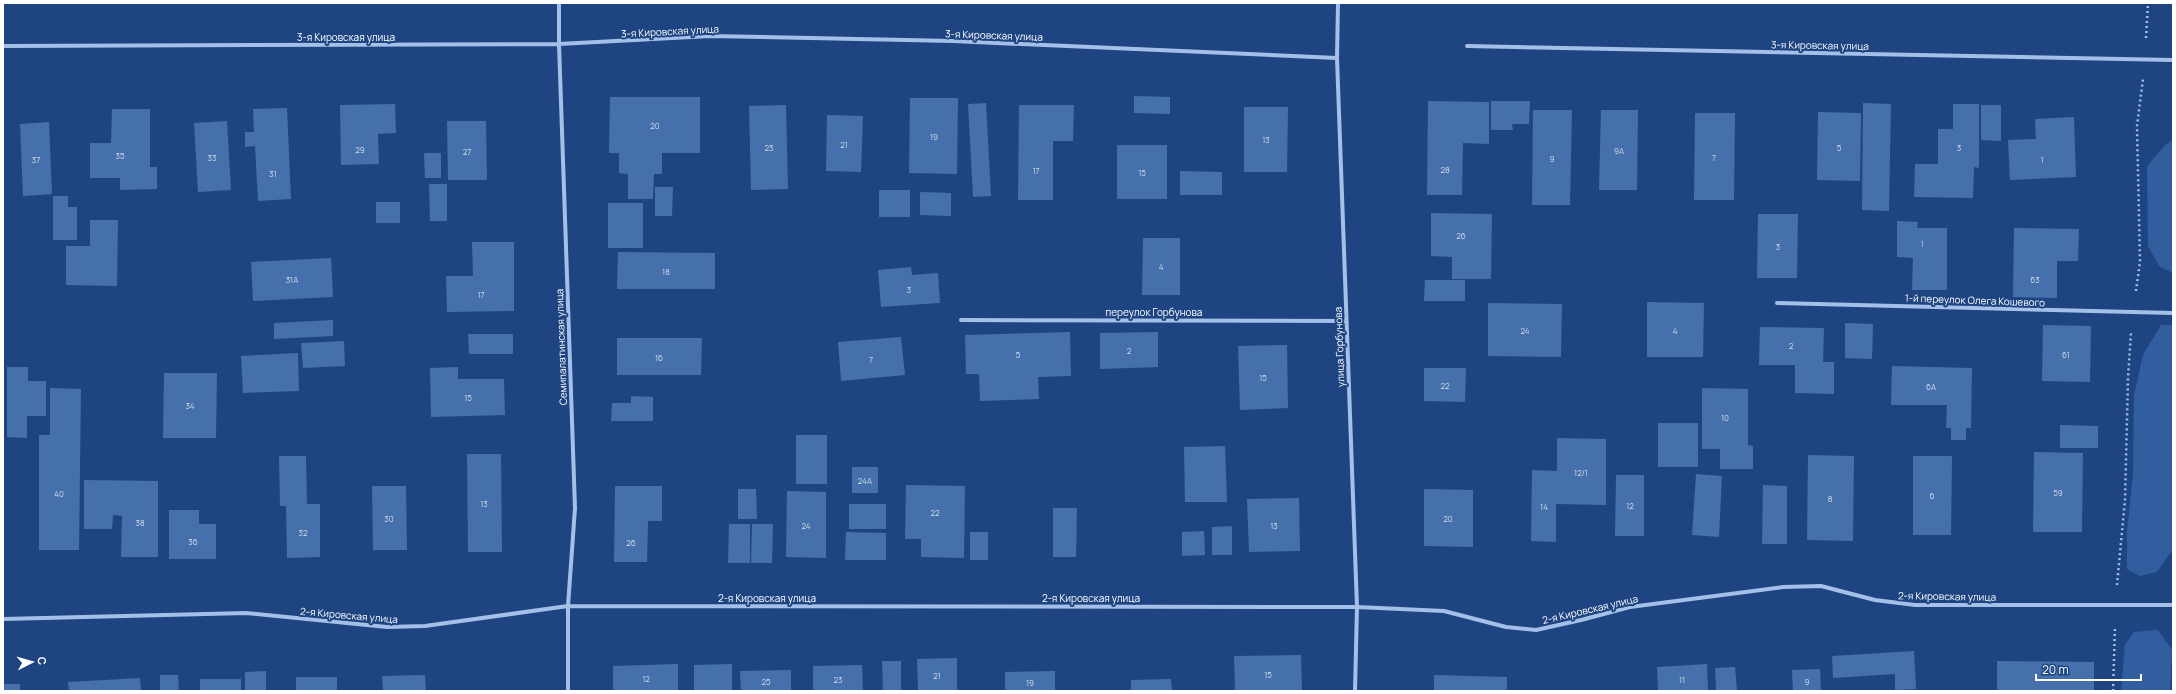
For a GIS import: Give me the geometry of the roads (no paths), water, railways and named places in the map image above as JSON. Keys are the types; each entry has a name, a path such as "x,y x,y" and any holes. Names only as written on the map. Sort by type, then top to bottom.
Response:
{"street":[{"name":"Семипалатинская улица","path":"559,3 559,44 574,508 568,606 568,691"},
{"name":"улица Горбунова","path":"1338,3 1337,58 1358,606 1355,691"},
{"name":"3-я Кировская улица","path":"3,46 559,44 710,36 953,41 1337,58"},
{"name":"3-я Кировская улица","path":"1467,46 2173,60"},
{"name":"1-й переулок Олега Кошевого","path":"1777,303 2173,313"},
{"name":"переулок Горбунова","path":"961,320 1346,321"},
{"name":"2-я Кировская улица","path":"3,618 246,613 387,628 426,626 568,606 1358,606 1444,611 1506,627 1536,630 1630,607 1783,587 1822,586 1875,600 1915,605 2173,605"}]}
